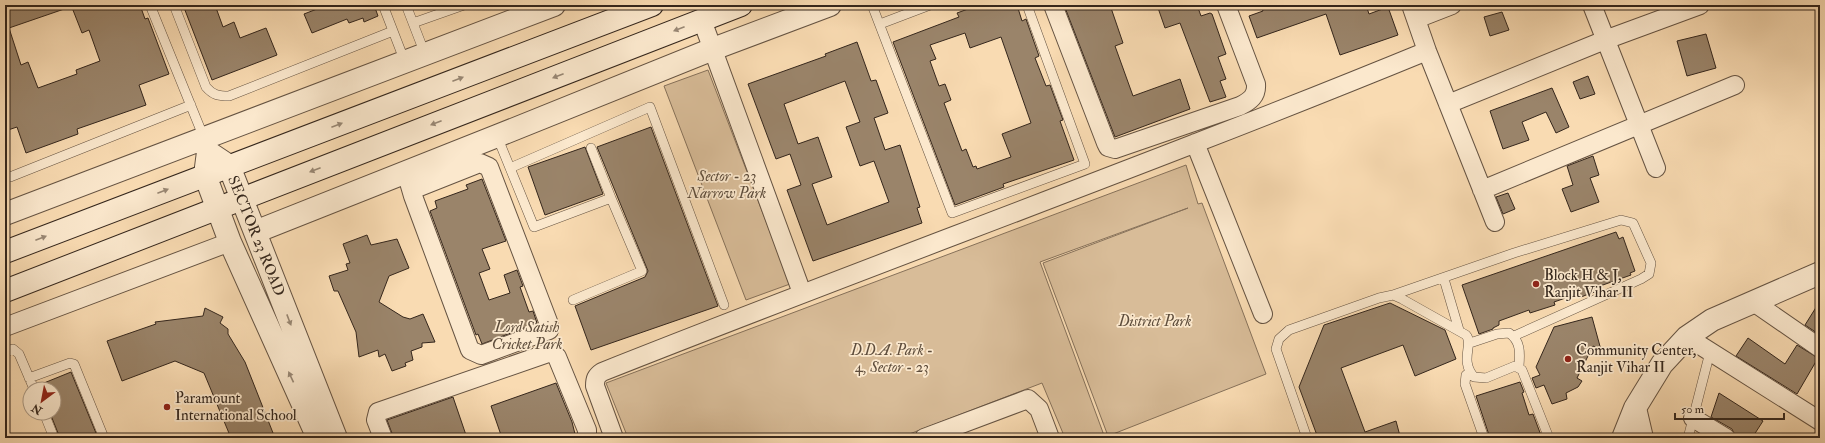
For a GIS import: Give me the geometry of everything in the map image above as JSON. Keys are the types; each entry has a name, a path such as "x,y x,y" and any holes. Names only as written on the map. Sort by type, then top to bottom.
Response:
{"street":[{"path":"5,214 206,145 415,58 554,5"},
{"path":"5,252 652,5"},
{"path":"5,291 741,5"},
{"path":"409,181 497,136 713,49 830,5"},
{"path":"1053,5 1106,143 1108,147 1115,150 1240,106 1253,98 1256,90 1256,84 1226,5"},
{"path":"1452,5 1414,12 1427,51 1495,222"},
{"path":"1592,5 1656,168"},
{"path":"1448,104 1605,40 1700,5"},
{"path":"702,20 802,293"},
{"path":"614,438 595,386 597,375 602,372 802,293 1195,143 1427,51"},
{"path":"1482,190 1735,85"},
{"path":"1195,143 1263,314"},
{"name":"SECTOR 23 ROAD","path":"206,145 229,166 336,438"},
{"name":"SECTOR 23 ROAD","path":"206,145 205,175 217,209 230,242 318,438"},
{"path":"255,232 409,181 480,163 489,167 549,324 549,330 481,355 470,350 409,181"},
{"path":"5,327 230,242"},
{"path":"1623,438 1635,408 1662,364 1687,337 1712,320 1755,303 1820,273"},
{"path":"1755,303 1820,348"},
{"path":"1687,337 1820,421"},
{"path":"383,438 376,420 378,412 551,352 555,354 560,365 587,430 587,438"},
{"path":"924,438 1028,399 1039,409 1050,438"},
{"path":"1635,408 1642,438"},
{"path":"1693,418 1726,438"}],"lane":[{"path":"150,5 206,145"},
{"path":"174,5 206,87 211,93 218,96 229,96 393,31"},
{"path":"383,5 393,31 415,58"},
{"path":"406,5 413,23 415,58"},
{"path":"413,23 464,5"},
{"path":"872,5 952,213 1085,164 1027,5"},
{"path":"880,24 930,5"},
{"path":"5,176 10,177 191,105"},
{"path":"510,168 650,107 724,305"},
{"path":"497,136 534,227 611,198"},
{"path":"573,300 642,271 591,148"},
{"path":"1307,438 1276,349 1279,339 1288,330 1379,298 1444,279 1514,253 1622,220 1633,223 1651,263 1649,274 1642,279 1514,336"},
{"path":"1444,279 1459,330"},
{"path":"1393,295 1459,330 1469,338 1470,343 1466,358 1470,372 1474,377 1486,378 1515,366 1519,366"},
{"path":"1470,343 1505,333 1514,336 1518,343 1520,352 1519,366 1522,370 1548,438"},
{"path":"5,352 13,350 19,354 31,381"},
{"path":"1688,438 1710,352"},
{"path":"30,378 70,363 74,364 104,438"},
{"path":"1470,372 1466,375 1465,384 1484,438"},
{"path":"47,421 54,438"}],"green space":[{"name":"Sector - 23 Narrow Park","path":"708,70 790,284 746,300 664,86"},
{"name":"D.D.A. Park - 4, Sector - 23","path":"1186,165 1198,204 1202,203 1266,374 1108,436 1043,263 1188,208 1040,262 1105,438 1065,438 1042,383 899,438 628,438 606,383"}],"building":[{"path":"5,5 70,5 70,7 9,28 21,65 28,62 38,88 77,74 76,70 100,61 89,30 82,33 71,5 140,5 145,19 148,18 169,74 139,85 146,105 77,129 78,134 26,153 17,127 5,131"},
{"path":"183,5 215,5 223,27 234,22 240,38 266,28 277,55 212,80"},
{"path":"316,5 374,5 378,16 364,22 363,18 349,23 347,19 312,33 304,14 317,9"},
{"path":"979,5 1017,5 1022,21 1026,19 1039,56 1035,58 1046,86 1050,85 1063,120 1060,121 1074,160 1003,184 1004,187 955,205 893,42 959,17 957,13","holes":["965,33 970,48 1001,37 1031,123 1002,134 1011,157 977,169 976,166 973,167 966,149 962,151 944,103 951,100 945,84 939,86 930,61 936,59 930,45"]},
{"path":"1064,5 1110,5 1123,43 1115,46 1133,96 1180,79 1190,109 1115,137"},
{"path":"1157,5 1197,5 1201,16 1210,13 1212,14 1226,54 1218,57 1226,79 1220,81 1226,97 1210,102 1180,23 1165,28"},
{"path":"1261,5 1366,5 1369,14 1388,7 1398,35 1340,55 1326,14 1257,38 1249,16 1263,11"},
{"path":"1502,12 1509,30 1490,36 1484,17"},
{"path":"1706,34 1716,68 1687,76 1677,41"},
{"path":"857,42 871,81 876,80 888,113 874,118 885,150 900,145 920,207 917,208 922,223 813,261 787,190 801,185 790,154 776,159 748,84 826,56 825,54","holes":["845,81 860,122 846,127 860,166 874,161 889,202 827,225 812,184 832,177 818,137 798,144 784,104"]},
{"path":"1588,76 1595,94 1580,99 1573,82"},
{"path":"1552,88 1569,127 1556,133 1546,112 1522,122 1529,140 1503,149 1490,111"},
{"path":"651,127 718,306 591,350 575,306 645,277 648,271 597,147"},
{"path":"585,147 603,194 545,215 528,167"},
{"path":"1593,156 1599,175 1590,178 1599,202 1571,212 1562,189 1573,185 1567,166"},
{"path":"482,179 506,241 482,249 490,269 479,273 489,300 510,293 504,275 517,270 523,286 520,287 529,312 533,311 537,323 482,344 478,334 476,335 430,211 437,208 435,201 468,189 466,185"},
{"path":"1508,193 1515,209 1503,214 1496,197"},
{"name":"Block H & J, Ranjit Vihar II","path":"1616,232 1619,239 1623,237 1635,271 1630,273 1631,275 1600,286 1601,290 1579,298 1577,294 1554,302 1555,305 1530,313 1529,310 1499,321 1499,325 1493,329 1479,334 1462,285"},
{"path":"367,235 371,245 397,239 409,268 389,276 379,302 403,317 410,319 423,314 435,342 422,343 422,347 411,351 413,360 405,363 406,366 392,371 385,354 379,357 378,350 359,357 356,332 338,291 334,291 329,276 348,270 346,264 350,263 343,244"},
{"path":"1820,301 1820,335 1805,325"},
{"path":"1390,303 1445,330 1456,359 1415,376 1403,345 1341,368 1365,432 1396,421 1400,436 1394,438 1318,438 1299,387 1324,325"},
{"path":"205,308 223,317 220,323 228,329 228,334 245,362 275,438 231,438 204,373 175,361 122,381 107,341 156,324 155,322 203,316"},
{"name":"Community Center, Ranjit Vihar II","path":"1592,317 1601,350 1593,346 1577,378 1582,381 1578,387 1566,393 1567,399 1552,404 1544,385 1536,388 1532,378 1540,375 1536,367 1554,327"},
{"path":"1748,338 1785,364 1797,345 1818,358 1797,394 1736,356"},
{"path":"71,372 98,438 60,438 53,421 62,421 62,381 49,381"},
{"path":"1520,382 1524,392 1522,393 1529,415 1533,414 1542,438 1490,438 1476,396"},
{"path":"556,383 572,422 576,438 502,438 491,406"},
{"path":"1719,393 1763,421 1752,438 1736,438 1732,429 1711,417"},
{"path":"453,397 467,438 401,438 399,434 393,436 387,420"}],"place":[{"name":"Block H & J, Ranjit Vihar II","path":"1536,284"},
{"name":"Community Center, Ranjit Vihar II","path":"1568,359"},
{"name":"Paramount International School","path":"167,407"}],"park label":[{"name":"District Park","path":"1155,321"},
{"name":"Lord Satish Cricket Park","path":"527,336"}]}
